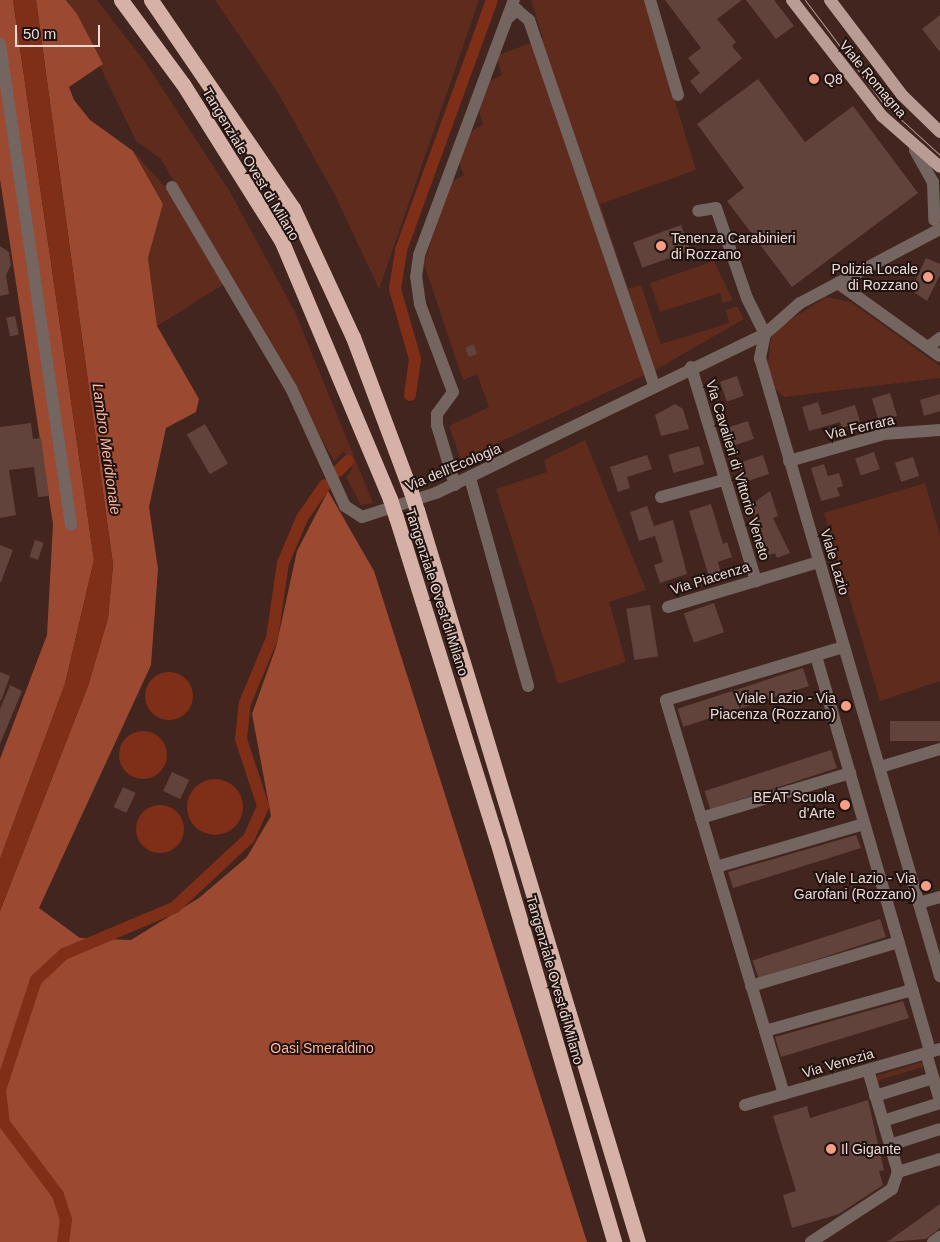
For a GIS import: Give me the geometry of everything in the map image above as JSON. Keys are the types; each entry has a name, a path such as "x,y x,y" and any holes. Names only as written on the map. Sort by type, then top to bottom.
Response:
{"highway":[{"name":"Tangenziale Ovest di Milano","path":"121,0 183,84 282,242 390,499 497,840 614,1242"},
{"name":"Tangenziale Ovest di Milano","path":"151,0 293,208 353,337 417,510 638,1242"}],"main road":[{"name":"Viale Romagna","path":"792,0 862,92 907,141 940,167"},
{"name":"Viale Romagna","path":"830,0 902,95 940,132"}],"street":[{"path":"455,485 437,425 437,414 453,392 420,304 416,277 419,254 514,0"},
{"path":"650,0 678,96"},
{"path":"508,17 517,10 529,20 654,386"},
{"path":"0,44 71,525"},
{"path":"698,211 716,208 747,298 764,334 800,303 922,238 938,220 934,182 926,163 907,141"},
{"name":"Via dell'Ecologia","path":"172,187 291,388 345,506 362,517 455,485 654,386 764,334"},
{"path":"838,283 940,356"},
{"name":"Viale Lazio","path":"764,334 760,358 939,968"},
{"path":"928,347 940,338"},
{"name":"Via Cavalieri di Vittorio Veneto","path":"691,368 756,581"},
{"name":"Via Ferrara","path":"789,461 884,434 940,430"},
{"path":"470,478 528,686"},
{"path":"662,497 724,480"},
{"name":"Via Piacenza","path":"668,607 819,562"},
{"path":"784,1094 666,700 844,647"},
{"path":"816,656 912,990 932,1051 933,1078 940,1102 883,1121"},
{"path":"880,767 940,749"},
{"path":"701,818 850,773"},
{"path":"716,867 864,824"},
{"path":"919,903 940,897"},
{"path":"752,986 899,942"},
{"path":"765,1031 912,990"},
{"name":"Via Venezia","path":"745,1105 932,1051"},
{"path":"811,1242 887,1196 898,1172 868,1070"},
{"path":"875,1096 933,1078"},
{"path":"890,1145 940,1129"},
{"path":"898,1172 940,1159"},
{"path":"934,1242 940,1237"}],"shaded area":[{"path":"13,0 36,0 113,565 108,618 88,686 0,911 0,859 65,684 94,560"},
{"path":"68,0 97,0 145,62 229,190 295,312 373,503 361,505 346,477 352,469 344,451 334,461 161,159 136,141"},
{"path":"215,0 479,0 379,289 336,197 278,93"},
{"path":"531,0 644,0 696,170 600,204 628,289 641,285 661,344 729,323 726,310 737,306 744,319 657,369 461,460 449,426 489,407 477,374 463,380 424,264 449,183 464,175 459,162 469,133 483,124 478,108 487,82 502,75 496,56 543,38"},
{"path":"133,151 174,197 224,284 157,326 148,258 163,204"},
{"path":"714,261 733,300 723,303 720,293 660,312 650,283"},
{"path":"826,297 851,302 940,366 940,378 784,397 775,389 768,365 771,338 784,324"},
{"path":"585,440 646,590 609,602 626,662 558,684 496,489 547,472 544,460"},
{"path":"925,483 940,535 940,681 880,701 824,513"},
{"path":"169,672 178,674 186,679 191,687 193,696 191,705 186,713 178,718 169,720 160,718 152,713 147,705 145,696 147,687 152,679 160,674"},
{"path":"143,731 152,733 160,738 165,746 167,755 165,764 160,772 152,777 143,779 134,777 126,772 121,764 119,755 121,746 126,738 134,733"},
{"path":"215,779 226,781 235,787 241,796 243,807 241,818 235,827 226,833 215,835 204,833 195,827 189,818 187,807 189,796 195,787 204,781"},
{"path":"160,805 169,807 177,812 182,820 184,829 182,838 177,846 169,851 160,853 151,851 143,846 138,838 136,829 138,820 143,812 151,807"},
{"path":"922,1062 923,1067 879,1080 878,1086 876,1076"}],"green space":[{"path":"0,0 13,0 94,560 65,684 0,859 0,759 47,635 53,524 0,179"},
{"name":"Oasi Smeraldino","path":"36,0 66,0 77,14 103,64 69,87 74,100 90,120 133,151 163,204 148,258 157,326 199,399 196,412 166,428 149,507 158,569 151,665 39,908 80,938 131,940 199,898 247,857 271,816 252,714 276,647 297,551 328,491 374,571 587,1242 0,1242 0,911 88,686 108,618 113,565"}],"building":[{"path":"665,0 742,0 717,19 736,42 732,46 742,58 700,94 690,81 700,73 688,58 701,48"},
{"path":"746,0 774,0 794,26 776,39"},
{"path":"940,15 940,52 922,29"},
{"path":"758,79 805,142 853,106 918,193 792,287 727,201 744,188 697,124"},
{"name":"Tenenza Carabinieri di Rozzano","path":"681,225 690,250 642,268 633,242"},
{"path":"0,246 9,252 11,265 6,275 9,294 0,296"},
{"path":"926,258 940,264 940,275 927,301 911,290"},
{"path":"15,316 19,335 10,336 6,318"},
{"path":"474,344 477,354 469,357 465,348"},
{"path":"737,376 744,396 727,402 720,382"},
{"path":"890,393 897,416 879,422 872,399"},
{"path":"940,394 940,411 924,416 920,400"},
{"path":"818,402 822,415 855,405 860,422 842,428 840,422 809,431 802,407"},
{"path":"675,404 683,409 689,429 661,436 655,415"},
{"path":"748,421 754,439 733,446 727,428"},
{"path":"31,423 33,439 41,438 49,496 38,497 34,467 9,470 16,515 0,518 0,427"},
{"path":"205,424 228,464 210,474 187,434"},
{"path":"699,446 704,464 673,473 668,455"},
{"path":"874,452 880,469 861,476 855,459"},
{"path":"647,455 652,469 627,477 630,488 618,492 610,467"},
{"path":"763,455 769,474 744,482 737,463"},
{"path":"913,457 919,476 901,482 895,463"},
{"path":"824,464 828,476 839,473 843,486 837,488 840,496 821,501 811,468"},
{"path":"770,491 778,516 773,518 790,553 777,558 775,553 763,557 752,504"},
{"path":"711,504 723,544 727,542 732,557 718,562 721,573 709,577 689,511"},
{"path":"647,506 654,526 673,520 687,574 660,583 654,565 663,562 655,536 639,541 630,512"},
{"path":"35,540 44,543 38,560 29,557"},
{"path":"0,545 13,550 1,582 0,582"},
{"path":"714,603 724,632 694,643 684,613"},
{"path":"650,605 658,656 634,660 626,609"},
{"path":"803,668 809,686 683,727 677,709"},
{"path":"0,672 10,676 1,701 0,700"},
{"path":"10,685 22,691 0,744 0,709"},
{"path":"890,721 940,721 940,741 890,741"},
{"path":"831,750 837,768 710,809 705,791"},
{"path":"172,772 189,780 180,799 163,791"},
{"path":"123,787 136,793 126,813 114,807"},
{"path":"856,835 861,848 733,888 728,872"},
{"path":"880,919 886,937 758,978 753,960"},
{"path":"903,1001 909,1018 781,1057 775,1037"},
{"name":"Il Gigante","path":"868,1100 884,1170 879,1171 883,1185 839,1214 792,1228 783,1195 796,1191 773,1116 807,1106 810,1118"},
{"path":"940,1204 940,1228 926,1239 887,1242"}],"waterway":[{"path":"410,395 415,359 395,289 401,250 492,0"},
{"path":"338,471 348,461"},
{"path":"0,1090 36,980 64,954 175,907 249,838 263,806 241,739 245,703 272,638 283,563 302,518 325,485"},
{"path":"0,1091 4,1123 58,1195 66,1219 63,1242"}],"tram line":[{"path":"805,0 883,103 940,155"}],"place":[{"name":"Q8","path":"814,79"},
{"name":"Tenenza Carabinieri di Rozzano","path":"661,246"},
{"name":"Polizia Locale di Rozzano","path":"928,277"},
{"name":"Viale Lazio - Via Piacenza (Rozzano)","path":"846,706"},
{"name":"BEAT Scuola d'Arte","path":"845,805"},
{"name":"Viale Lazio - Via Garofani (Rozzano)","path":"926,886"},
{"name":"Il Gigante","path":"831,1149"}],"water label":[{"name":"Lambro Meridionale","path":"107,449"}]}
